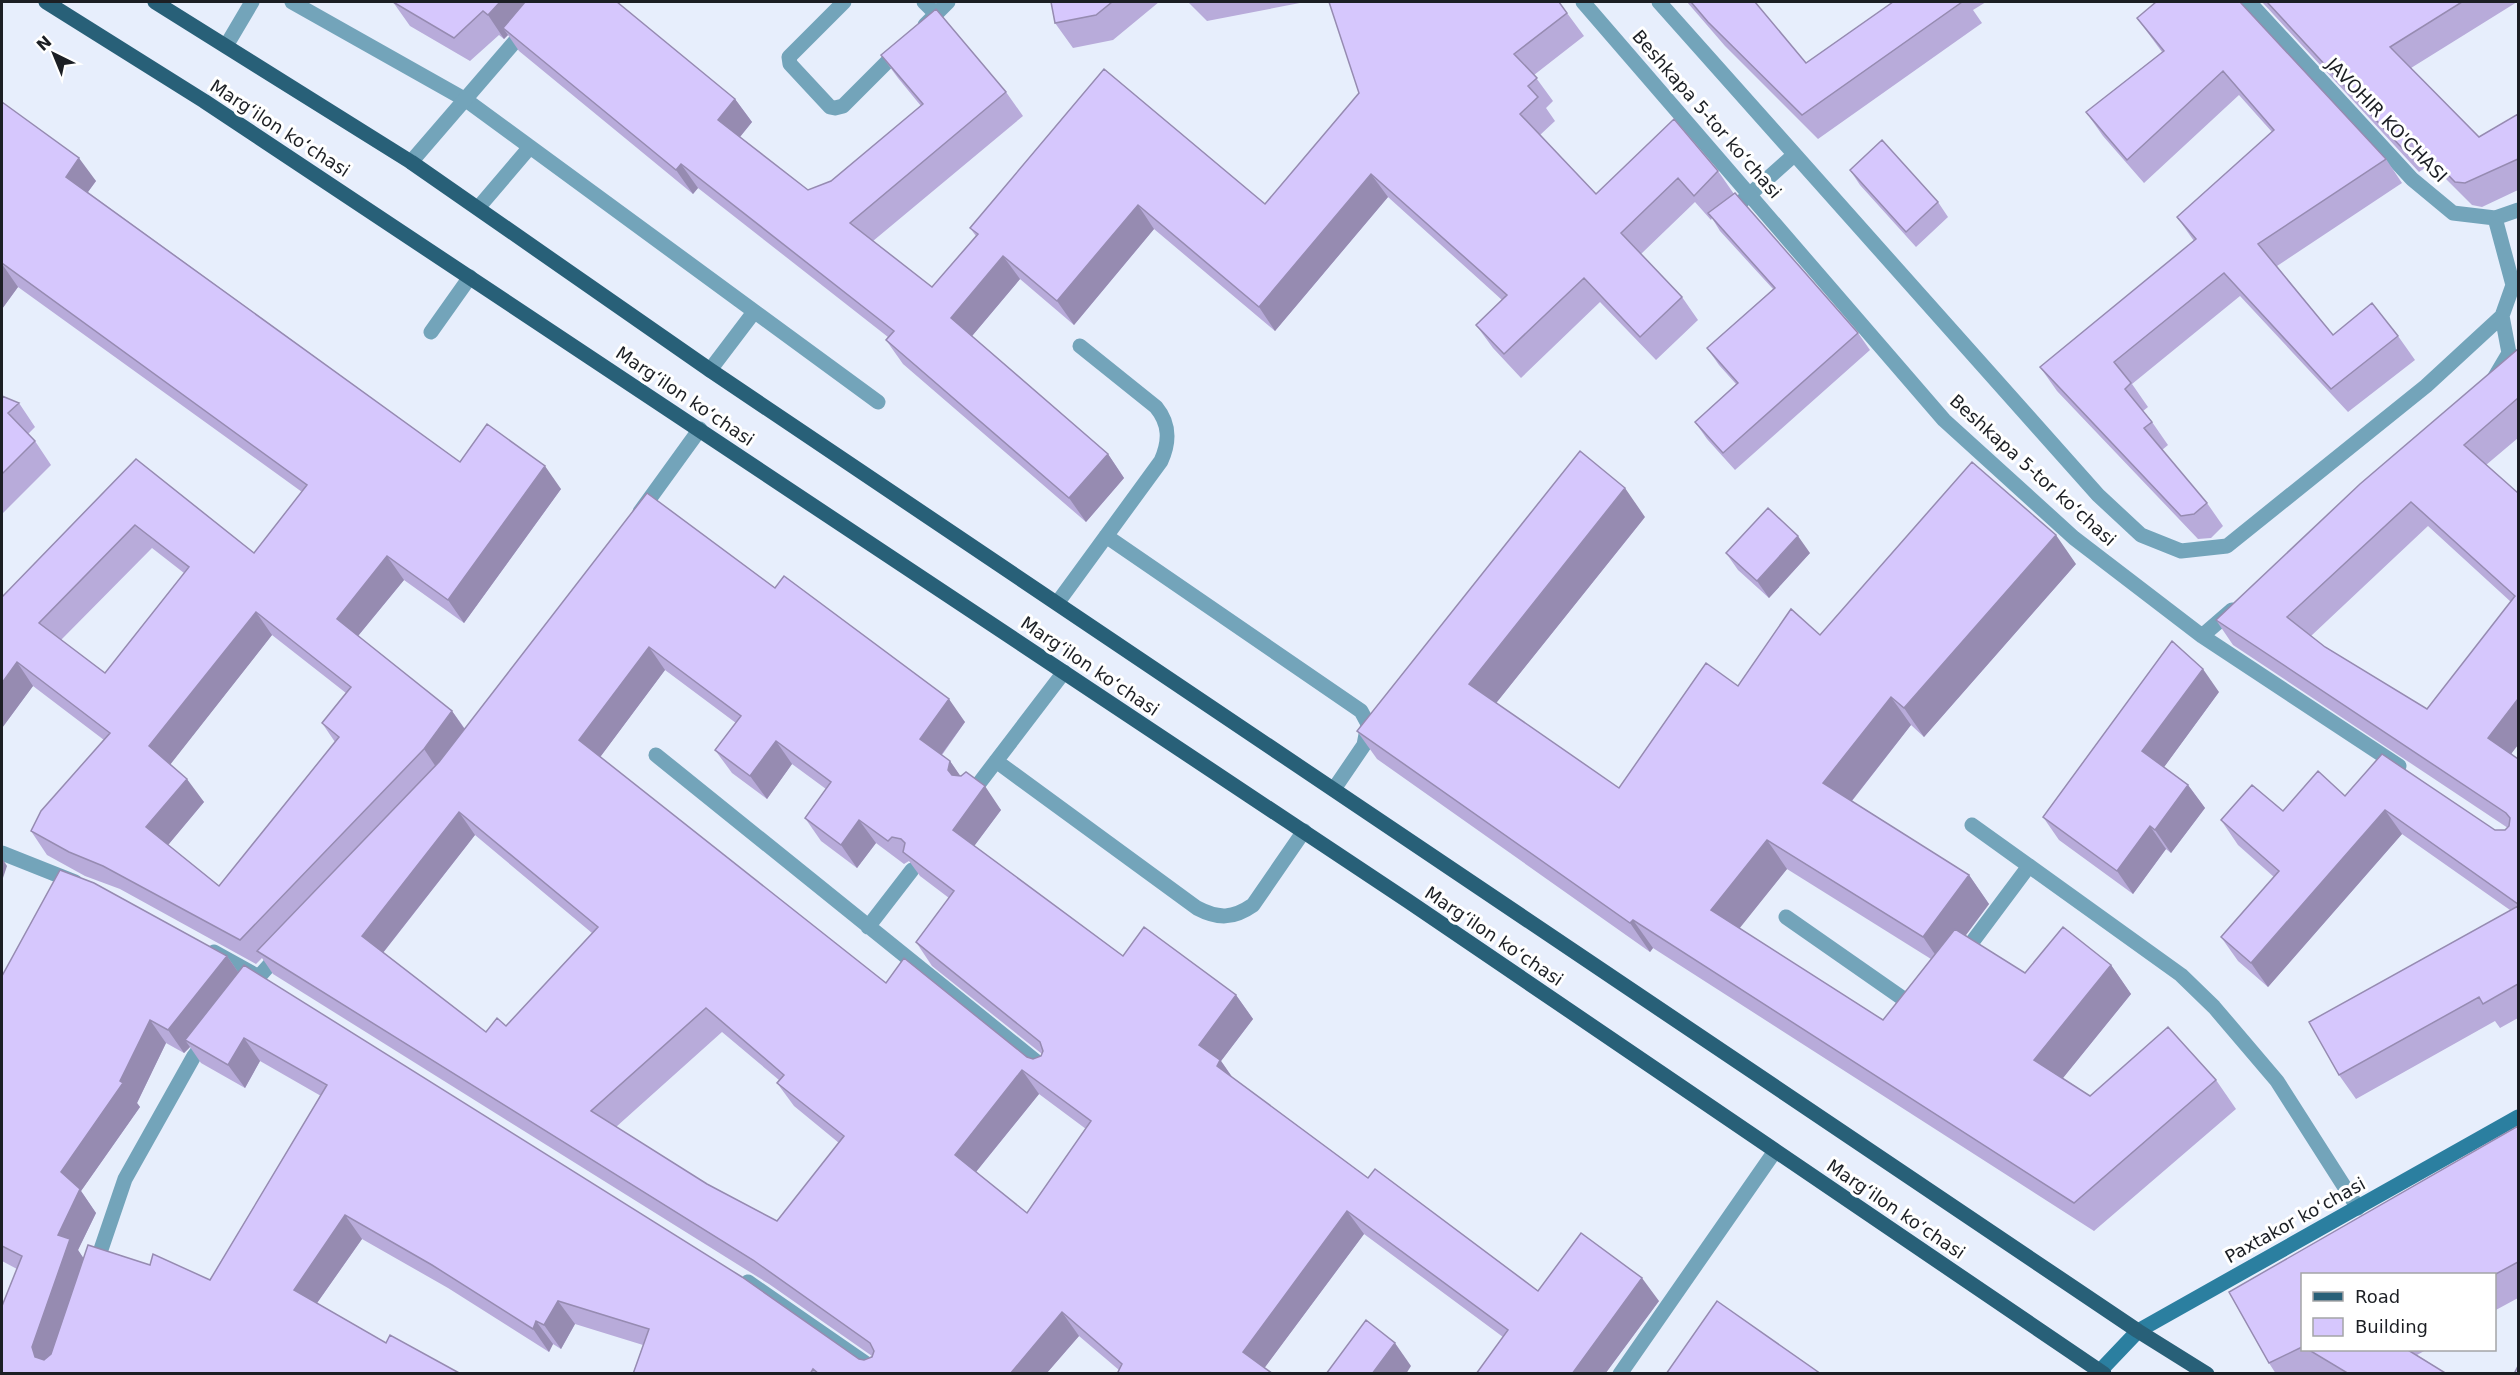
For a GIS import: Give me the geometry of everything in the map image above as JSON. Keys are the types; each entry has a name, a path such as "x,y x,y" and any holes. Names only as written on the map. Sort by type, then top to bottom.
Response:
{"main road":[{"name":"Margʻilon koʻchasi","path":"46,2 204,101 1304,831 2102,1372"},
{"name":"Margʻilon koʻchasi","path":"156,2 411,162 710,370 1058,602 2138,1331 2207,1374"},
{"name":"Paxtakor koʻchasi","path":"2102,1372 2138,1331 2518,1117"}],"street":[{"path":"226,46 252,2"},
{"path":"292,2 466,100 878,402"},
{"path":"411,162 549,2"},
{"path":"844,2 789,57 790,64 830,106 835,108 843,106 948,2"},
{"path":"924,2 936,14"},
{"name":"Beshkapa 5-tor koʻchasi","path":"1583,2 1944,420 2074,538 2202,636 2410,774"},
{"path":"1659,2 2098,495 2141,534 2181,551 2227,546 2426,386 2502,316 2513,285 2495,218"},
{"name":"JAVOHIR KO'CHASI","path":"2250,2 2412,179 2453,213 2495,218 2518,210"},
{"path":"478,208 530,147"},
{"path":"1728,214 1794,155"},
{"path":"431,332 470,277"},
{"path":"710,370 754,312"},
{"path":"2482,390 2491,382 2509,353 2502,316"},
{"path":"1058,602 1161,461 1167,447 1166,419 1143,394 1080,345"},
{"path":"630,526 700,429"},
{"path":"1106,536 1361,711 1368,724 1364,745 1334,789"},
{"path":"2202,636 2246,597"},
{"path":"974,790 1064,672"},
{"path":"656,755 1050,1072"},
{"path":"996,761 1197,908 1212,916 1229,917 1242,913 1252,904 1304,831"},
{"path":"1972,825 2181,975 2214,1007 2277,1080 2358,1208"},
{"path":"2,853 94,890"},
{"path":"1952,969 2029,866"},
{"path":"868,927 912,870"},
{"path":"1786,917 1905,1000 1926,997 1932,991"},
{"path":"236,1003 263,980 291,942"},
{"path":"196,943 263,980"},
{"path":"92,1276 125,1179 194,1056 215,1030"},
{"path":"1620,1374 1775,1151"},
{"path":"733,1273 881,1374"}],"building":[{"path":"393,2 500,2 488,15 483,11 454,38"},
{"path":"525,2 617,2 735,99 718,120 808,190 831,181 923,104 881,55 936,9 1006,92 850,223 932,287 978,234 970,228 1104,69 1265,204 1359,93 1329,2 1559,2 1567,13 1514,54 1537,78 1528,86 1538,97 1520,114 1596,194 1674,119 1718,171 1694,196 1678,178 1621,233 1682,297 1640,337 1584,278 1504,354 1476,325 1507,295 1371,174 1259,307 1138,205 1057,301 1003,256 951,318 1108,454 1069,498 886,340 894,331 681,164 676,170 503,28"},
{"path":"1051,2 1112,2 1096,15 1055,23"},
{"path":"1691,2 1755,2 1806,63 1893,2 1962,2 1802,115 1708,22"},
{"path":"2156,2 2240,2 2386,159 2258,244 2333,335 2372,303 2398,336 2331,389 2224,273 2114,362 2131,383 2125,389 2152,422 2144,428 2207,503 2194,514 2181,516 2040,367 2196,239 2177,217 2274,130 2223,71 2127,160 2086,112 2164,51 2137,18"},
{"path":"2267,2 2462,2 2390,47 2479,137 2518,114 2518,159 2465,183 2455,182 2414,140 2402,148"},
{"path":"2,102 79,158 66,177 460,462 487,424 545,466 448,600 387,556 337,619 452,711 424,749 240,940 103,866 69,852 31,831 41,811 110,733 17,662 2,683 2,597 136,459 254,553 307,485 2,263","holes":["135,525 189,567 105,673 39,623","256,612 351,687 322,723 339,737 219,886 146,827 187,779 149,746"]},
{"path":"1882,140 1938,202 1906,232 1850,170"},
{"path":"1735,193 1858,333 1723,453 1695,422 1738,383 1707,348 1775,288 1708,213"},
{"path":"2518,349 2518,398 2464,445 2518,493 2518,699 2488,738 2518,759 2518,904 2385,810 2251,963 2221,937 2279,871 2221,820 2252,785 2283,811 2318,771 2345,796 2382,754 2495,830 2505,830 2509,826 2510,818 2506,813 2216,620 2360,484","holes":["2411,502 2515,596 2427,709 2325,647 2287,617"]},
{"path":"2,396 19,403 8,413 35,441 2,474"},
{"path":"1580,451 1625,488 1469,684 1619,788 1706,663 1738,686 1791,609 1820,635 1972,462 2056,535 1904,708 1891,697 1823,783 1969,875 1923,937 1767,840 1711,910 1883,1020 1955,929 2025,973 2063,927 2111,965 2034,1060 2090,1096 2168,1027 2216,1080 2074,1203 1633,920 1630,923 1357,731"},
{"path":"647,493 775,588 784,576 949,699 920,739 950,761 948,770 952,775 961,776 966,772 985,786 953,830 1123,956 1144,927 1236,995 1199,1045 1220,1060 1217,1066 1368,1178 1375,1169 1538,1291 1581,1233 1642,1278 1572,1374 1476,1374 1508,1330 1347,1211 1243,1352 1273,1374 1117,1374 1122,1364 1062,1312 1010,1374 819,1374 813,1369 810,1374 633,1374 649,1329 558,1301 544,1325 536,1321 533,1329 432,1265 345,1215 294,1290 386,1343 390,1335 461,1374 2,1374 2,1306 22,1256 2,1246 2,976 60,870 94,883 227,956 168,1030 150,1020 120,1081 123,1083 61,1172 80,1189 58,1235 70,1239 32,1347 35,1357 44,1360 51,1354 88,1245 150,1265 153,1254 210,1280 327,1085 244,1038 228,1065 185,1040 244,965 742,1277 859,1359 872,1357 874,1351 870,1343 753,1260 257,951 439,762","holes":["649,647 741,716 715,750 750,776 776,741 831,782 805,818 841,845 859,820 888,841 892,837 901,839 905,843 903,852 954,891 916,942 1040,1042 1043,1051 1041,1056 1033,1059 1027,1057 904,958 886,983 579,740","459,812 598,927 506,1026 497,1018 486,1032 362,936","706,1008 784,1075 777,1083 844,1136 777,1221 707,1184 591,1111","1022,1070 1091,1121 1027,1213 955,1155"]},
{"path":"1768,508 1798,536 1757,581 1726,553"},
{"path":"2172,641 2203,669 2142,751 2188,785 2155,830 2150,826 2117,871 2043,817"},
{"path":"2518,906 2518,984 2483,1004 2479,997 2339,1075 2309,1022"},
{"path":"2518,1126 2518,1262 2496,1274 2301,1273 2301,1347 2269,1363 2229,1292"},
{"path":"1717,1301 1821,1374 1666,1374"},
{"path":"1366,1320 1395,1343 1372,1374 1326,1374"},
{"path":"2311,1351 2410,1351 2447,1374 2349,1374"}]}
